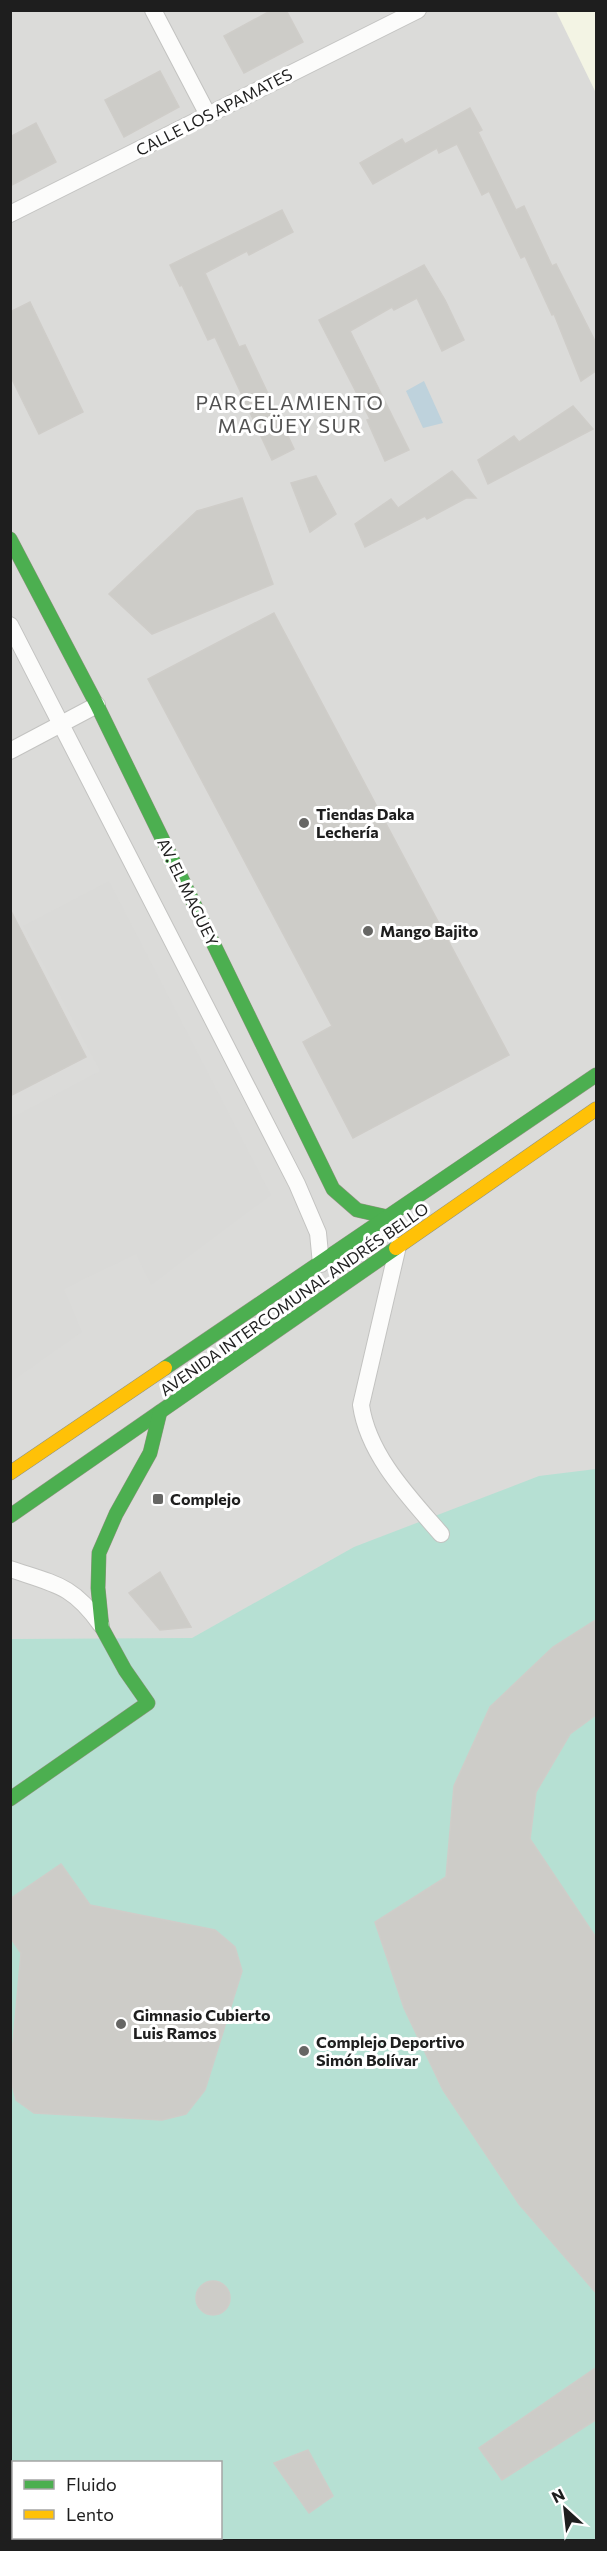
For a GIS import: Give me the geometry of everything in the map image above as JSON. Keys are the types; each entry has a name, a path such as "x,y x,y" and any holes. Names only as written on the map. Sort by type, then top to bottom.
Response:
{"main road":[{"name":"AV. EL MAGUEY","path":"10,540 97,705 333,1189 346,1204 360,1213 388,1217"},
{"name":"AVENIDA INTERCOMUNAL ANDRÉS BELLO","path":"10,1473 597,1075"},
{"name":"AVENIDA INTERCOMUNAL ANDRÉS BELLO","path":"10,1516 597,1109"},
{"path":"10,1798 148,1703 125,1670 102,1628 98,1588 99,1553 116,1514 150,1453 160,1412"}],"street":[{"path":"153,10 208,115"},
{"name":"CALLE LOS APAMATES","path":"10,214 418,10"},
{"path":"10,625 297,1184 318,1233 321,1264"},
{"path":"10,751 97,705"},
{"path":"398,1246 362,1405 364,1426 407,1495 441,1534"},
{"path":"10,1569 60,1586 86,1603 102,1628"}],"shaded area":[{"path":"11,11 596,11 596,2540 11,2540"},
{"path":"556,11 596,11 596,93"},
{"path":"109,881 271,1195 151,1285 136,1254 64,1289 82,1332 11,1382 11,1118 100,1071 23,926"}],"green space":[{"name":"Complejo Deportivo Simón Bolívar","path":"596,1469 596,2540 11,2540 11,1639 192,1638 354,1547 539,1476"}],"water":[{"path":"424,381 443,423 423,428 406,391"}],"building":[{"path":"272,10 286,10 303,42 244,73 224,36"},
{"path":"160,71 179,107 124,137 105,100"},
{"path":"470,108 482,130 478,132 516,210 524,206 552,266 556,264 597,345 597,370 581,381 554,314 552,315 525,256 521,258 489,191 482,195 457,144 439,153 437,148 373,184 360,163 402,139 405,144"},
{"path":"36,123 56,162 10,186 10,137"},
{"path":"282,210 293,232 249,255 247,251 205,273 239,347 245,345 294,449 272,460 215,337 208,340 170,265"},
{"path":"424,265 445,300 464,340 442,351 417,298 394,310 392,307 350,331 409,450 385,461 367,420 370,419 319,320"},
{"path":"30,302 83,412 39,434 10,375 10,312"},
{"path":"573,406 593,429 488,484 478,460 514,436 519,442"},
{"path":"452,471 476,498 466,498 427,519 425,516 365,547 355,524 391,499 398,508"},
{"path":"316,476 336,514 310,532 291,483"},
{"path":"242,498 273,584 152,634 109,594 197,511"},
{"path":"274,613 509,1055 353,1138 303,1042 332,1026 148,679"},
{"path":"10,909 86,1057 10,1096"},
{"path":"160,1572 191,1627 160,1630 129,1593"},
{"path":"597,1619 597,1714 570,1734 536,1792 530,1839 597,1939 597,2294 519,2204 443,2090 404,2008 375,1922 446,1877 454,1786 490,1707 553,1647"},
{"name":"Gimnasio Cubierto Luis Ramos","path":"61,1864 90,1905 215,1930 235,1947 242,1971 205,2090 186,2114 162,2120 34,2113 16,2100 10,2076 21,1953 10,1937 10,1899"},
{"path":"213,2281 225,2286 230,2298 225,2310 213,2315 201,2310 196,2298 201,2286"},
{"path":"597,2367 597,2419 502,2480 479,2448"},
{"path":"308,2450 333,2496 309,2513 274,2463"}],"traffic: fast":[{"path":"10,539 97,705 333,1189 357,1210 388,1217"},
{"path":"165,1368 596,1075"},
{"path":"10,1516 396,1248"},
{"path":"10,1799 148,1703 125,1670 102,1628 98,1588 99,1553 116,1514 150,1453 160,1412"}],"traffic: slow":[{"path":"396,1248 596,1109"},
{"path":"10,1473 165,1368"}],"place":[{"name":"Tiendas Daka Lechería","path":"304,823"},
{"name":"Mango Bajito","path":"368,931"},
{"name":"Complejo","path":"158,1499"},
{"name":"Gimnasio Cubierto Luis Ramos","path":"121,2024"},
{"name":"Complejo Deportivo Simón Bolívar","path":"304,2051"}],"district":[{"name":"PARCELAMIENTO MAGÜEY SUR","path":"290,414"}]}
